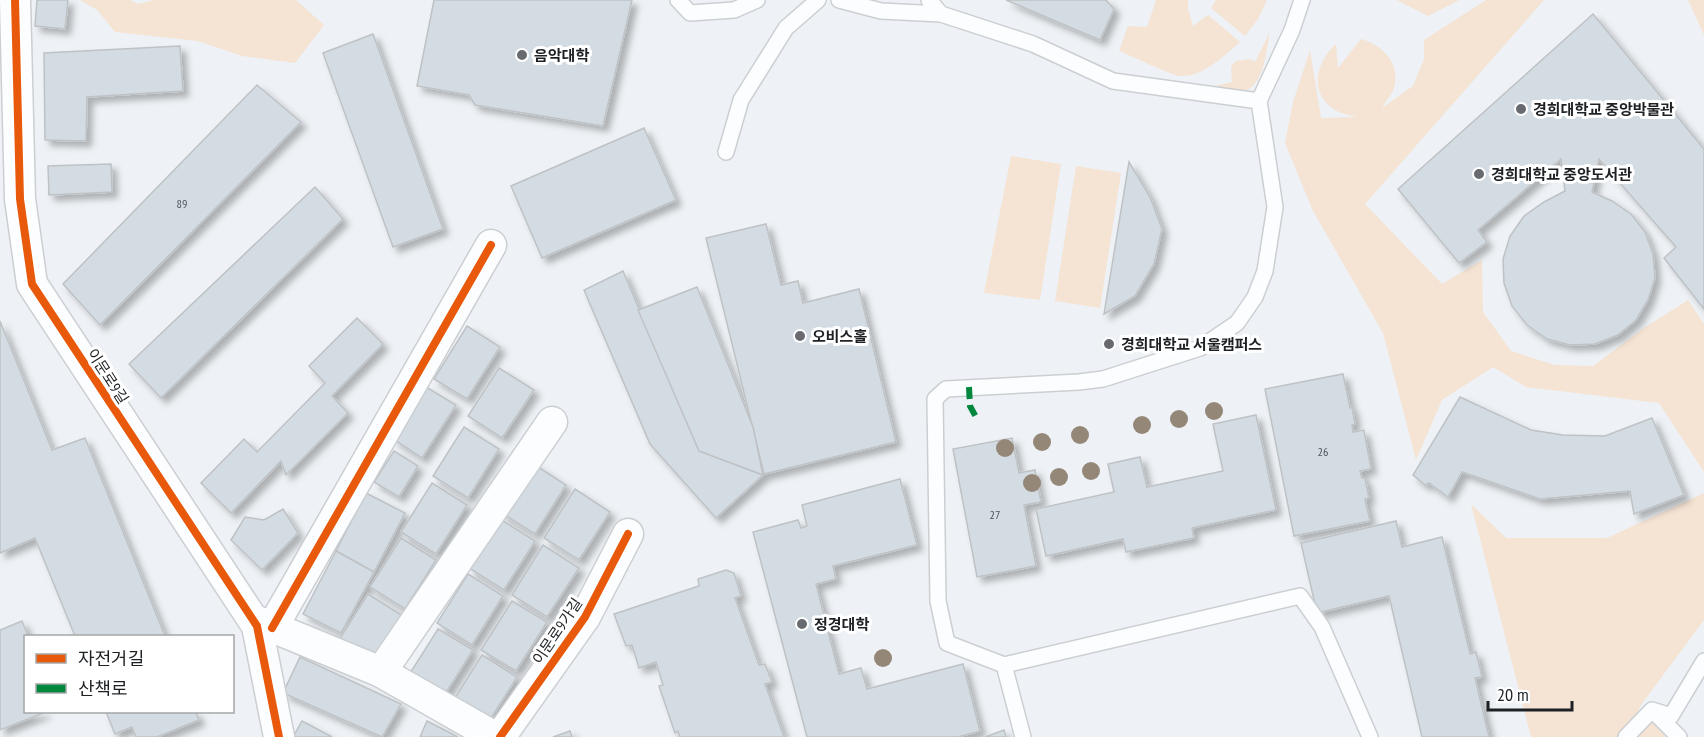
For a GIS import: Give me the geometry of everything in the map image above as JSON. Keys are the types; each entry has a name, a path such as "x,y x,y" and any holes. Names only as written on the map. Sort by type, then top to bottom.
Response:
{"street":[{"name":"이문로9길","path":"10,10 8,52 20,199 32,284 262,624 257,626 279,737"},
{"path":"262,624 491,245"},
{"path":"381,672 552,422"},
{"name":"이문로9가길","path":"262,624 381,672 498,737 585,617 628,534"}],"lane":[{"path":"678,0 690,13 734,10 757,0"},
{"path":"726,152 741,100 786,27 818,0"},
{"path":"839,0 880,11 941,14 1033,44 1113,81 1259,101"},
{"path":"929,0 941,14"},
{"path":"1302,0 1292,30 1259,101 1275,207 1265,271 1255,297 1237,323 1200,348 1103,379 946,389 935,399 938,601 947,643 1004,664 1300,596 1322,627 1370,737"},
{"path":"1652,710 1671,716 1704,661"},
{"path":"1004,664 1023,737"},
{"path":"1626,737 1652,710"},
{"path":"1652,710 1679,737"}],"shaded area":[{"path":"80,0 130,0 138,4 154,0 296,0 324,25 295,63 242,56 198,41 115,32 97,10"},
{"path":"1156,0 1188,0 1193,26 1208,15 1240,42 1213,65 1188,76 1174,75 1119,51 1128,26 1147,27"},
{"path":"1216,0 1267,0 1258,19 1245,36 1211,8"},
{"path":"1397,0 1459,0 1428,16"},
{"path":"1486,0 1544,0 1365,204 1442,284 1482,260 1483,312 1511,351 1555,365 1593,366 1644,328 1688,300 1704,324 1704,472 1659,403 1526,387 1493,367 1442,400 1416,460 1383,333 1313,211 1285,143 1293,102 1310,50 1321,118 1356,117 1335,110 1326,103 1318,86 1320,68 1329,51 1336,44 1338,68 1361,39 1376,46 1388,56 1395,71 1394,88 1382,108 1413,86 1424,59 1424,40"},
{"path":"1688,0 1704,0 1704,35"},
{"path":"1270,32 1265,61 1253,86 1236,94 1207,88 1232,82 1231,67 1236,61 1249,59 1255,62"},
{"path":"1011,156 1061,164 1040,300 984,293"},
{"path":"1076,166 1121,173 1100,308 1055,301"},
{"path":"1704,493 1704,620 1641,705 1627,737 1531,737 1471,504 1506,538 1607,538"},
{"path":"1652,710 1677,737 1636,737"}],"building":[{"path":"37,0 68,0 65,29 35,26"},
{"name":"음악대학","path":"434,0 632,0 603,126 475,105 469,95 417,86"},
{"path":"1006,0 1106,0 1114,9 1100,40"},
{"name":"경희대학교 중앙도서관","path":"1593,14 1704,149 1704,309 1664,258 1676,247 1599,159 1592,192 1612,201 1631,214 1645,232 1653,254 1655,278 1648,300 1636,320 1618,335 1595,344 1570,345 1547,339 1527,325 1512,306 1504,283 1503,259 1510,236 1524,216 1565,191 1561,159 1478,230 1487,242 1459,263 1398,189"},
{"path":"373,34 443,229 393,247 323,53"},
{"path":"180,46 183,91 87,97 86,141 45,140 44,53"},
{"path":"257,85 301,122 100,325 63,284"},
{"path":"644,128 676,200 542,258 511,186"},
{"path":"1129,162 1150,197 1162,229 1154,264 1135,296 1104,314"},
{"path":"111,164 112,192 49,195 48,166"},
{"path":"315,187 343,219 161,398 129,364"},
{"name":"오비스홀","path":"766,224 781,285 798,281 803,303 859,289 896,442 764,474 706,238"},
{"path":"623,271 699,451 763,475 716,518 650,444 584,290"},
{"path":"697,287 753,427 763,475 699,451 638,310"},
{"path":"357,318 383,344 332,396 348,413 286,475 281,461 231,513 201,483 244,439 257,452 325,383 309,366"},
{"path":"0,321 52,450 85,438 165,635 75,635 35,538 0,553"},
{"path":"467,326 500,347 467,399 434,379"},
{"path":"499,368 534,390 502,438 468,416"},
{"path":"1343,374 1355,424 1352,425 1353,432 1364,430 1371,469 1360,471 1362,478 1365,478 1369,498 1365,499 1370,521 1294,536 1265,389"},
{"path":"426,387 456,405 422,458 393,439"},
{"path":"1460,397 1531,430 1563,435 1605,436 1652,418 1684,495 1634,514 1630,491 1540,499 1462,472 1448,497 1429,483 1425,485 1413,475"},
{"path":"1256,415 1276,510 1192,528 1194,538 1126,552 1123,539 1046,556 1036,509 1114,492 1108,464 1140,457 1147,487 1223,471 1213,424"},
{"path":"464,427 499,449 468,498 433,476"},
{"path":"1012,438 1019,473 1035,470 1041,502 1024,505 1036,566 977,577 953,449"},
{"path":"394,451 418,466 399,497 374,482"},
{"path":"532,463 566,485 535,534 500,512"},
{"name":"정경대학","path":"900,479 917,545 833,566 836,579 816,584 839,674 861,668 867,689 963,664 980,731 958,737 807,737 753,532 798,520 801,528 807,526 802,505"},
{"path":"432,483 467,505 436,554 401,532"},
{"path":"575,489 610,512 579,560 544,538"},
{"path":"366,493 405,513 374,572 336,551"},
{"path":"283,509 298,533 262,570 231,540 245,517 264,520"},
{"path":"500,519 535,541 504,590 469,568"},
{"path":"1396,521 1402,547 1442,537 1470,654 1476,652 1482,677 1475,678 1489,737 1422,737 1389,596 1317,613 1301,543"},
{"path":"401,538 436,560 405,609 370,587"},
{"path":"543,545 579,568 547,617 512,595"},
{"path":"336,551 374,572 341,633 303,614"},
{"path":"726,570 734,573 741,596 735,598 759,665 765,664 772,682 765,684 784,737 680,737 678,731 675,733 659,686 663,685 656,662 639,668 632,645 626,646 614,614 699,586 698,579"},
{"path":"468,574 503,596 472,645 437,623"},
{"path":"368,594 403,616 372,664 337,643"},
{"path":"512,601 547,622 516,671 481,650"},
{"path":"22,621 28,635 24,635 24,713 43,713 0,730 0,630"},
{"path":"438,629 473,650 442,699 407,678"},
{"path":"482,655 517,677 486,726 451,704"},
{"path":"300,657 401,704 382,737 283,693"},
{"path":"106,713 196,713 199,720 157,737 136,737 132,727 115,734"},
{"path":"302,721 332,737 293,737"},
{"path":"427,721 458,737 420,737"},
{"path":"1004,730 1006,737 985,737"},
{"path":"570,731 572,737 553,737"}],"marked path":[{"path":"969,387 970,406 977,419"}],"cycle path":[{"path":"15,0 20,199 32,284 257,626 279,737"},
{"path":"272,628 491,245"},
{"path":"500,737 585,617 628,534"}],"place":[{"name":"음악대학","path":"522,55"},
{"name":"경희대학교 중앙박물관","path":"1521,109"},
{"name":"경희대학교 중앙도서관","path":"1479,174"},
{"name":"오비스홀","path":"800,336"},
{"name":"경희대학교 서울캠퍼스","path":"1109,344"},
{"name":"정경대학","path":"802,624"}]}
